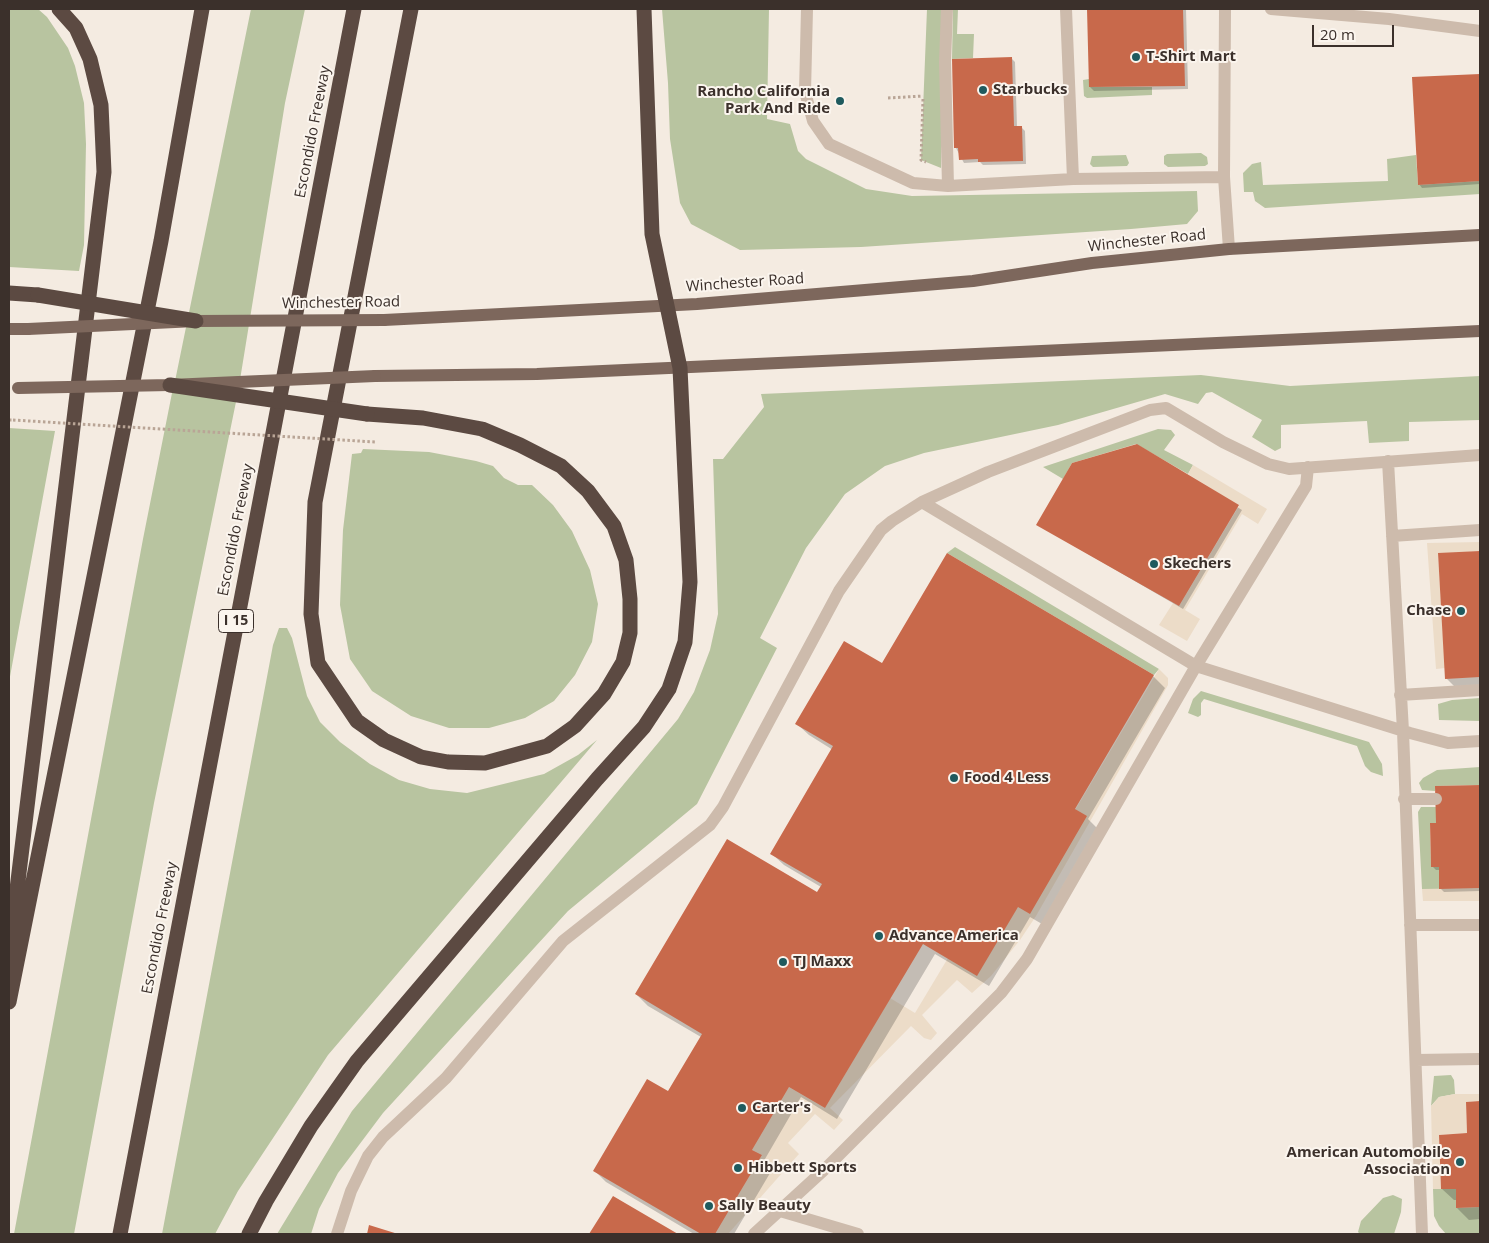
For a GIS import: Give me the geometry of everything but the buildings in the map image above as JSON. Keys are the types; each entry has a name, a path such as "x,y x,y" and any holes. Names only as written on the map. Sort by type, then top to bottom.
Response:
{"highway":[{"path":"9,955 104,172 101,105 90,59 76,28 60,9"},
{"path":"9,1002 160,241 202,9"},
{"name":"Escondido Freeway","path":"120,1234 354,9"},
{"path":"170,385 367,414 423,418 482,429 520,445 561,466 588,491 614,526 626,560 630,599 630,633 623,662 598,700 575,726 547,746 485,763 448,762 421,757 384,740 357,721 318,663 311,614 315,502 411,9"},
{"path":"249,1234 310,1126 357,1061 597,779 644,727 669,689 686,642 690,582 680,368 652,234 644,9"},
{"path":"9,293 38,295 196,321"}],"main road":[{"name":"Winchester Road","path":"9,329 196,321 384,320 697,304 973,281 1092,263 1229,249 1480,235"},
{"path":"14,388 170,385 375,376 537,374 1480,331"}],"lane":[{"path":"807,9 804,92 813,121 829,144 913,183 948,186 1073,179 1224,177"},
{"path":"947,9 945,62 948,186"},
{"path":"1066,9 1073,179"},
{"path":"1225,9 1224,177 1229,249"},
{"path":"1271,9 1389,19 1480,31"},
{"path":"337,1234 351,1191 368,1156 383,1137 446,1078 563,941 710,826 723,807 839,591 880,530 922,502 988,472 1150,410 1166,408 1223,442 1268,464 1289,469 1388,460 1480,455"},
{"path":"1388,460 1403,731 1404,799 1422,1234"},
{"path":"754,1234 887,1107 1010,983 1028,959 1196,666 1306,486 1308,467"},
{"path":"922,502 1196,666 1403,731 1448,743 1480,741"},
{"path":"1392,536 1480,530"},
{"path":"1400,694 1480,690"},
{"path":"1404,799 1436,799"},
{"path":"1410,925 1480,925"},
{"path":"1416,1060 1480,1059"},
{"path":"780,1211 858,1234"}],"path":[{"path":"888,98 923,96"},
{"path":"11,420 375,442"}],"green space":[{"path":"9,9 38,9 47,17 68,48 75,66 84,103 86,144 84,245 79,271 9,267"},
{"path":"251,9 305,9 285,103 239,386 174,386"},
{"path":"662,9 769,9 767,119 790,124 798,151 806,159 866,189 912,196 1197,191 1198,211 1187,224 1131,229 861,247 740,250 691,224 680,203 670,139"},
{"path":"927,9 942,9 941,168 921,160"},
{"path":"953,9 958,9 957,34 974,34 973,58 952,59"},
{"path":"1089,79 1089,87 1152,87 1152,95 1087,98 1084,96 1083,80"},
{"path":"1201,153 1207,157 1208,164 1205,166 1168,167 1164,164 1164,156 1167,154"},
{"path":"1126,155 1129,163 1127,166 1093,167 1090,164 1092,156"},
{"path":"1416,155 1418,185 1480,181 1480,194 1265,208 1255,201 1253,192 1244,192 1243,173 1252,164 1261,162 1263,185 1388,181 1387,159"},
{"path":"1201,375 1290,386 1480,376 1480,420 1409,422 1409,441 1369,443 1367,421 1281,425 1281,448 1275,451 1252,437 1262,420 1212,392 1206,393 1198,404 1165,394 1058,425 924,453 885,466 845,494 806,548 760,638 777,648 697,804 568,911 383,1113 338,1173 319,1209 311,1234 277,1234 352,1111 678,719 694,692 710,650 718,614 713,459 723,459 764,407 761,394"},
{"path":"173,388 238,392 154,803 74,1234 14,1234 143,539"},
{"path":"9,428 55,431 9,682"},
{"path":"1158,429 1171,430 1175,435 1164,450 1193,465 1188,474 1136,444 1072,463 1063,479 1043,467"},
{"path":"363,449 429,452 493,466 504,478 518,485 532,485 553,505 572,531 590,570 598,604 592,642 575,675 554,701 525,718 489,728 449,728 411,716 372,691 350,659 340,605 343,530 352,454 361,453"},
{"path":"955,547 1159,669 1154,675 947,553"},
{"path":"279,628 287,628 292,638 307,696 320,722 340,742 370,764 399,780 430,789 467,793 544,774 578,755 597,740 328,1055 238,1191 215,1234 162,1234 273,645"},
{"path":"1201,691 1369,742 1382,764 1383,776 1371,772 1365,766 1357,746 1204,699 1201,703 1201,715 1198,717 1188,713 1193,699"},
{"path":"1480,698 1480,721 1439,720 1438,704 1452,700"},
{"path":"1480,767 1480,785 1436,786 1435,791 1422,790 1419,783 1423,778 1437,770"},
{"path":"1421,807 1436,807 1436,823 1430,824 1431,866 1439,867 1439,889 1422,889 1418,812"},
{"path":"1451,1075 1454,1080 1455,1094 1439,1097 1431,1106 1434,1076"},
{"path":"1433,1189 1456,1189 1456,1208 1480,1207 1480,1234 1446,1234 1434,1216"},
{"path":"1393,1195 1402,1199 1401,1212 1394,1234 1360,1234 1358,1232 1361,1221 1383,1198"}],"shaded area":[{"path":"1193,465 1267,509 1258,524 1242,514 1185,610 1200,619 1187,641 1159,625 1173,603 1179,606 1239,506 1188,474"},
{"path":"1480,542 1480,551 1438,554 1445,668 1436,669 1427,543"},
{"path":"1159,669 1168,678 1168,685 1036,916 1020,940 991,976 972,993 957,980 922,1015 937,1033 931,1040 924,1038 911,1026 830,1108 843,1120 834,1130 815,1114 788,1143 799,1154 728,1234 715,1234 762,1155 752,1150 789,1087 825,1108 890,998 915,1013 948,958 977,975"},
{"path":"1480,888 1480,901 1423,901 1422,889"},
{"path":"1455,1094 1480,1094 1480,1101 1466,1102 1467,1133 1439,1135 1441,1189 1433,1189 1431,1106 1439,1097"}],"place":[{"name":"T-Shirt Mart","path":"1136,57"},
{"name":"Starbucks","path":"983,90"},
{"name":"Rancho California Park And Ride","path":"840,101"},
{"name":"Skechers","path":"1154,564"},
{"name":"Chase","path":"1461,611"},
{"name":"Food 4 Less","path":"954,778"},
{"name":"Advance America","path":"879,936"},
{"name":"TJ Maxx","path":"783,962"},
{"name":"Carter's","path":"742,1108"},
{"name":"American Automobile Association","path":"1460,1162"},
{"name":"Hibbett Sports","path":"738,1168"},
{"name":"Sally Beauty","path":"709,1206"}]}
